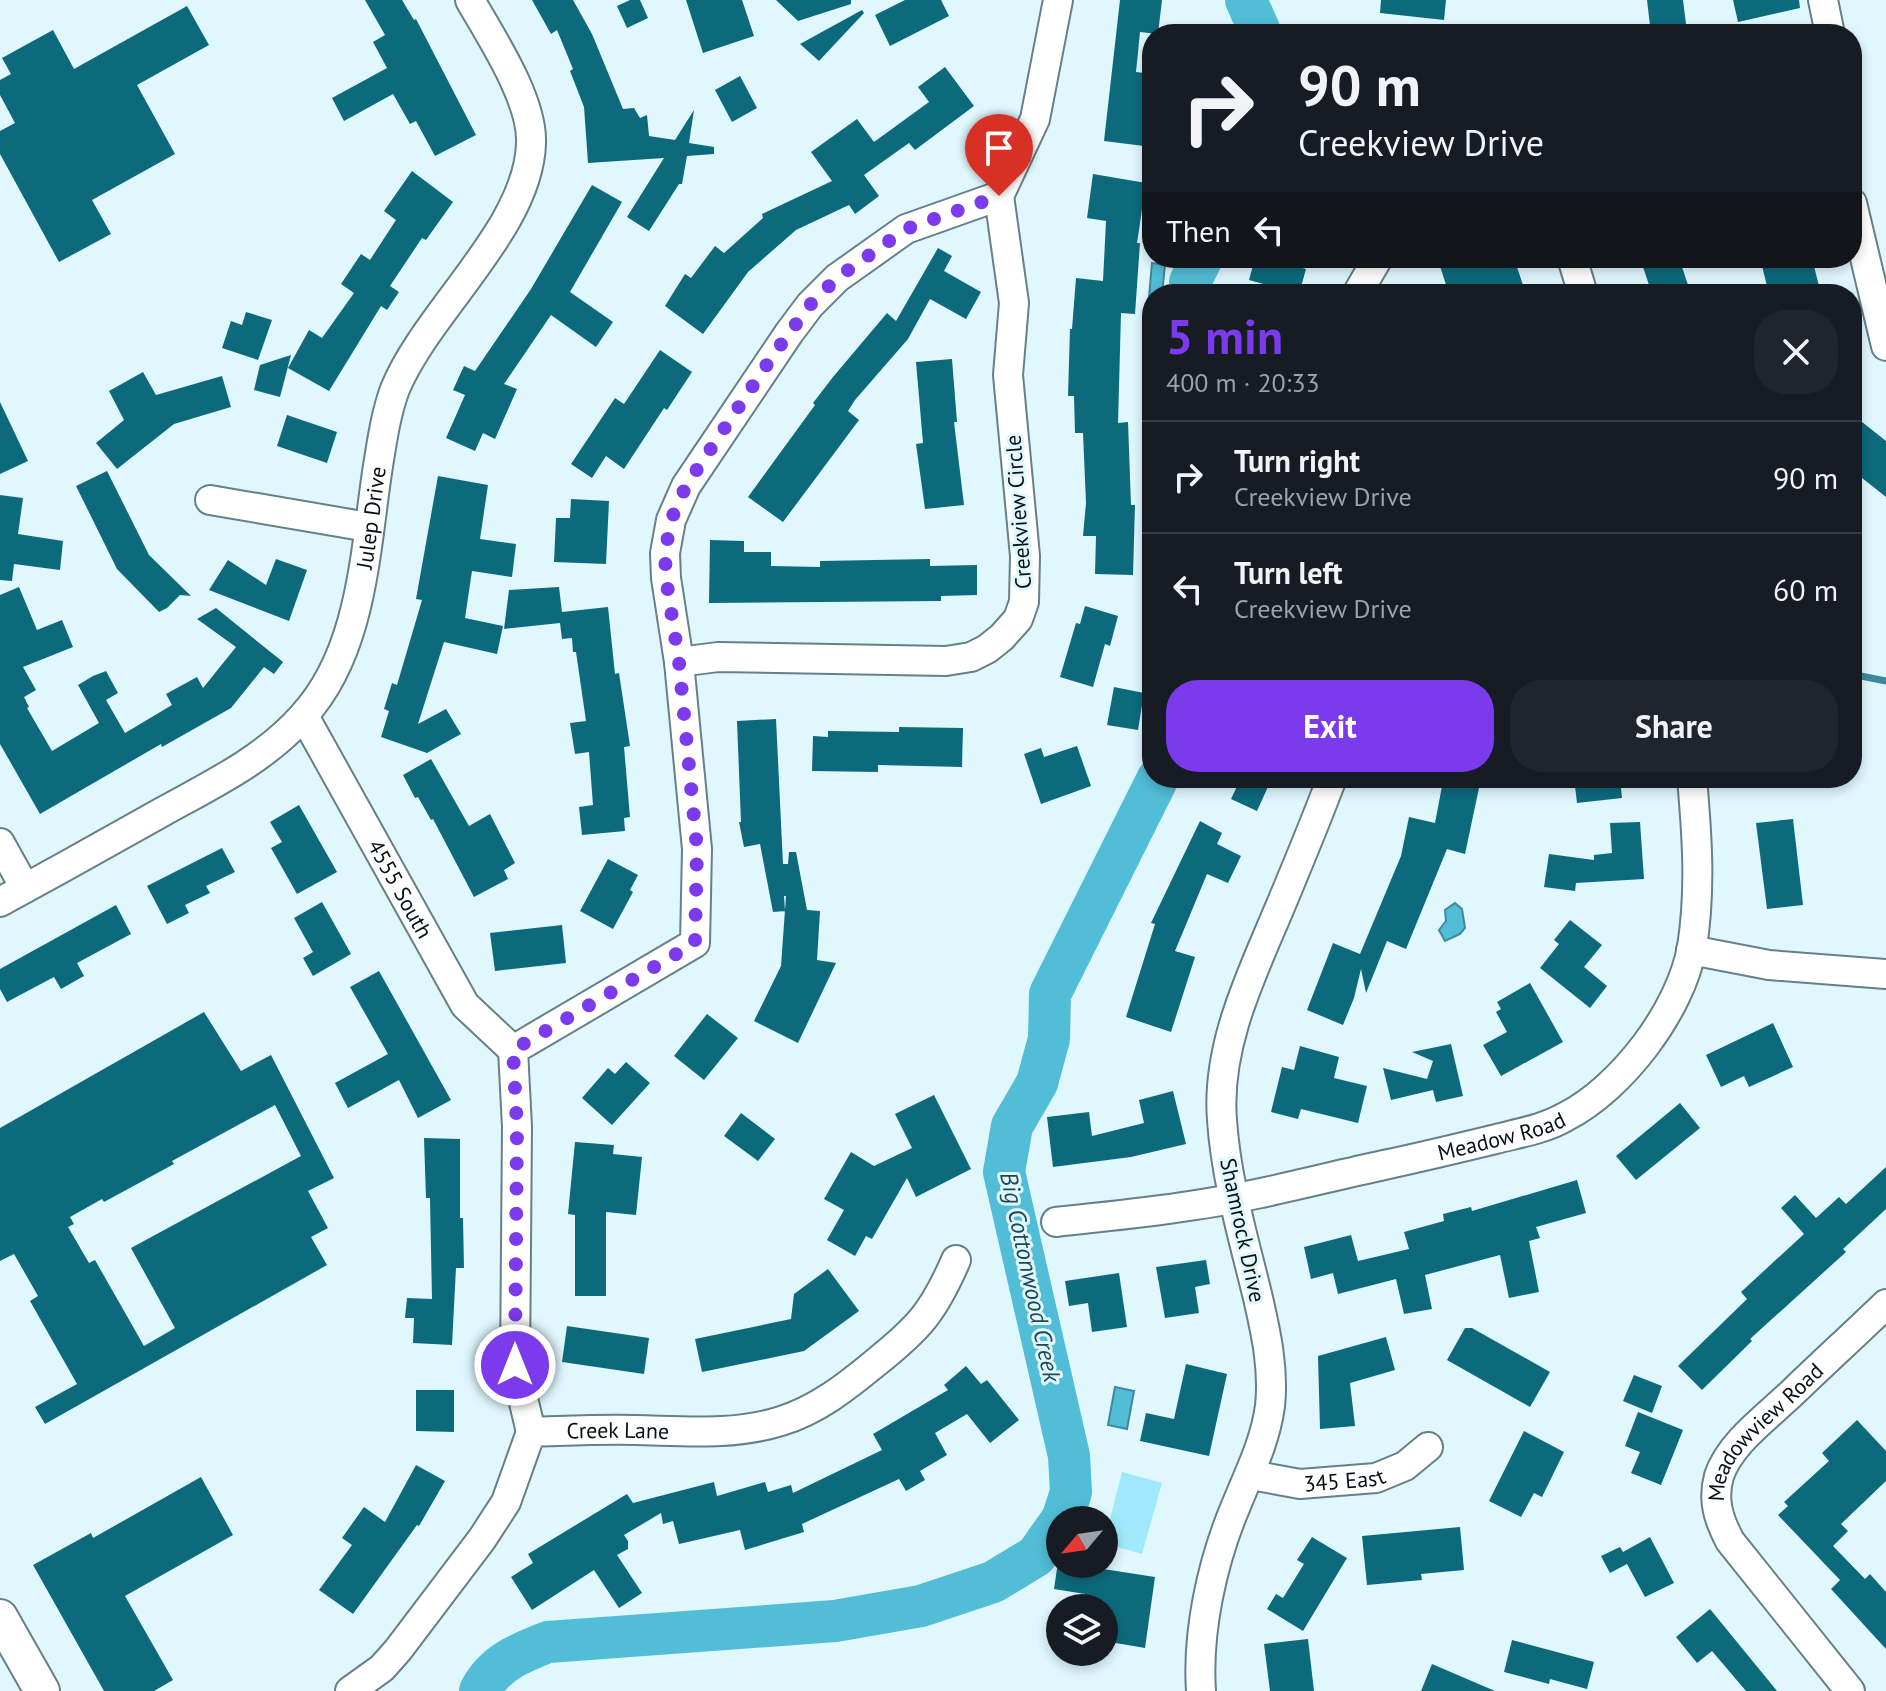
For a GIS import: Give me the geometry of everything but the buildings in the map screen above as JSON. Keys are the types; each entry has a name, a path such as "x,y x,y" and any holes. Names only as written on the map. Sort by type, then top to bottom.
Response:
{"main road":[{"path":"0,1617 42,1691"}],"street":[{"name":"Julep Drive","path":"0,902 234,772 272,746 304,716 328,683 347,644 382,437 395,389 418,349 507,218 526,181 532,141 525,110 514,79 470,0"},
{"path":"350,1691 382,1668 398,1650 482,1539 506,1502 531,1432 515,1365 517,1127 513,1050 695,943 697,849 679,662 666,578 665,553 671,520 686,486 789,333 810,305 837,278 906,229 999,196 1035,119 1058,0"},
{"path":"1823,0 1828,24"},
{"name":"Creekview Circle","path":"679,662 718,657 946,661 971,657 987,649 1018,619 1024,602 1025,556 1008,375 1014,303 999,196"},
{"path":"1862,245 1886,346"},
{"path":"210,500 368,527"},
{"name":"4555 South","path":"304,716 465,1005 513,1050"},
{"name":"Shamrock Drive","path":"1201,1691 1204,1625 1216,1566 1234,1509 1265,1436 1270,1402 1269,1348 1234,1198 1221,1119 1225,1063 1247,986 1328,788"},
{"name":"Meadow Road","path":"1056,1222 1190,1206 1452,1150 1535,1129 1565,1118 1596,1098 1642,1052 1674,996 1691,950 1698,858 1693,788"},
{"path":"0,843 25,888"},
{"path":"1691,950 1769,965 1886,974"},
{"name":"Creek Lane","path":"531,1432 727,1432 780,1422 813,1408 841,1390 923,1322 941,1294 956,1260"},
{"name":"Meadowview Road","path":"1850,1691 1730,1541 1718,1518 1716,1495 1727,1459 1749,1434 1886,1304"},
{"name":"345 East","path":"1251,1475 1300,1484 1376,1478 1405,1466 1428,1447"}],"shaded area":[{"path":"1152,268 1165,268 1163,284 1150,284"},
{"path":"1455,903 1462,909 1465,928 1445,941 1439,930 1446,921 1445,910"},
{"path":"1115,1387 1134,1391 1127,1429 1108,1425"},
{"path":"1122,1472 1162,1483 1142,1554 1118,1547 1118,1506 1113,1506"}],"waterway":[{"name":"Big Cottonwood Creek","path":"1246,0 1257,24"},
{"name":"Big Cottonwood Creek","path":"1190,284 1197,268"},
{"path":"1862,676 1886,681"},
{"name":"Big Cottonwood Creek","path":"1066,1506 1071,1492 1069,1456 1004,1172 1012,1126 1037,1083 1049,1039 1050,994 1153,788"},
{"name":"Big Cottonwood Creek","path":"480,1691 500,1666 548,1642 835,1621 921,1606 993,1582 1036,1556 1046,1542"}],"route":[{"path":"515,1365 517,1127 513,1050 695,943 697,849 679,662 666,578 665,553 671,520 686,486 774,354 810,305 837,278 906,229 999,196"}]}
